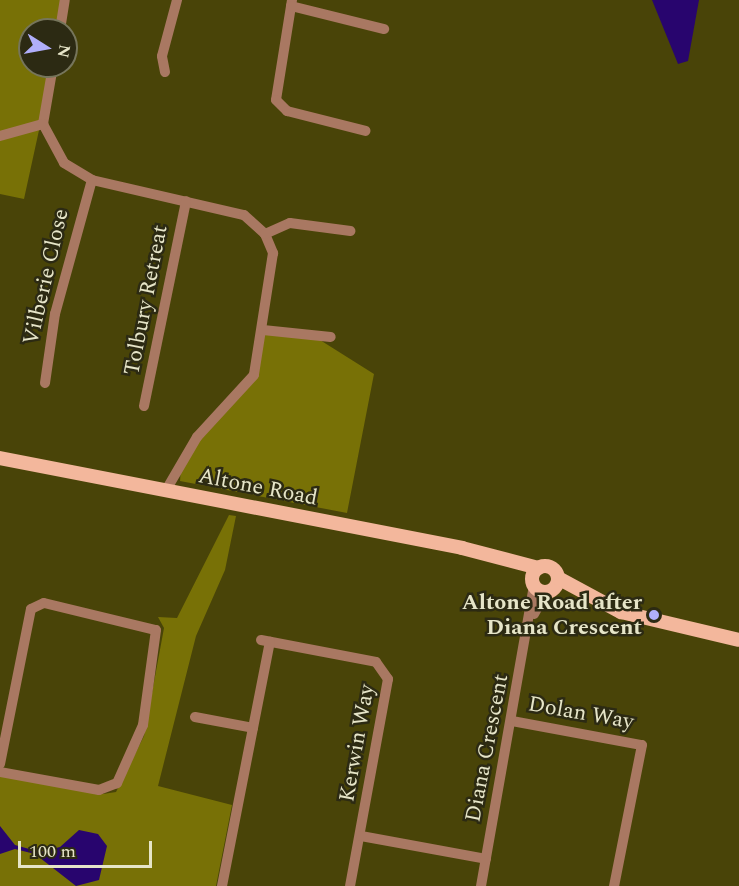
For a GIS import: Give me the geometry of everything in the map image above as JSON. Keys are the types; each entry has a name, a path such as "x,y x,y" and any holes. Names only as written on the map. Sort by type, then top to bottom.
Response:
{"main road":[{"name":"Altone Road","path":"0,458 462,548 506,563 551,568 552,586 533,584 506,563"},
{"path":"533,584 538,568"},
{"path":"552,586 590,596 640,618 739,640"}],"street":[{"path":"62,18 65,0"},
{"path":"165,72 162,56 177,0"},
{"path":"366,131 287,111 276,100 292,3 384,29"},
{"path":"51,78 43,124 64,163 92,180 244,215 265,234 275,266 263,330 248,385 197,437 181,467 172,491"},
{"path":"0,136 43,124"},
{"name":"Vilberie Close","path":"45,383 55,314 92,180"},
{"name":"Tolbury Retreat","path":"144,406 186,201"},
{"path":"265,234 290,223 350,231"},
{"path":"263,330 332,337"},
{"name":"Diana Crescent","path":"481,886 532,617 533,584"},
{"name":"Diana Crescent","path":"532,617 552,586"},
{"path":"0,764 31,609 44,603 156,630 142,725 117,783 99,790 0,772"},
{"name":"Kerwin Way","path":"222,886 253,728 265,641 376,662 384,669 387,694 350,886"},
{"path":"195,717 253,728"},
{"name":"Dolan Way","path":"512,721 642,745 614,886"},
{"name":"Kerwin Way","path":"361,836 486,859"}],"shaded area":[{"path":"0,0 65,0 62,18 18,18 18,78 50,78 24,199 0,194"},
{"path":"652,0 699,0 688,61 678,64"},
{"path":"263,330 320,340 374,374 347,513 180,481 181,467 197,437 248,385"},
{"path":"229,515 236,516 225,570 196,636 158,786 232,805 216,886 0,886 0,776 103,794 116,792 144,736 164,628 158,617 177,618"},
{"path":"0,826 15,845 40,852 60,847 79,830 98,834 107,846 99,880 76,886 35,854 15,849 0,854"}],"place":[{"name":"Altone Road after Diana Crescent","path":"654,615"}]}
